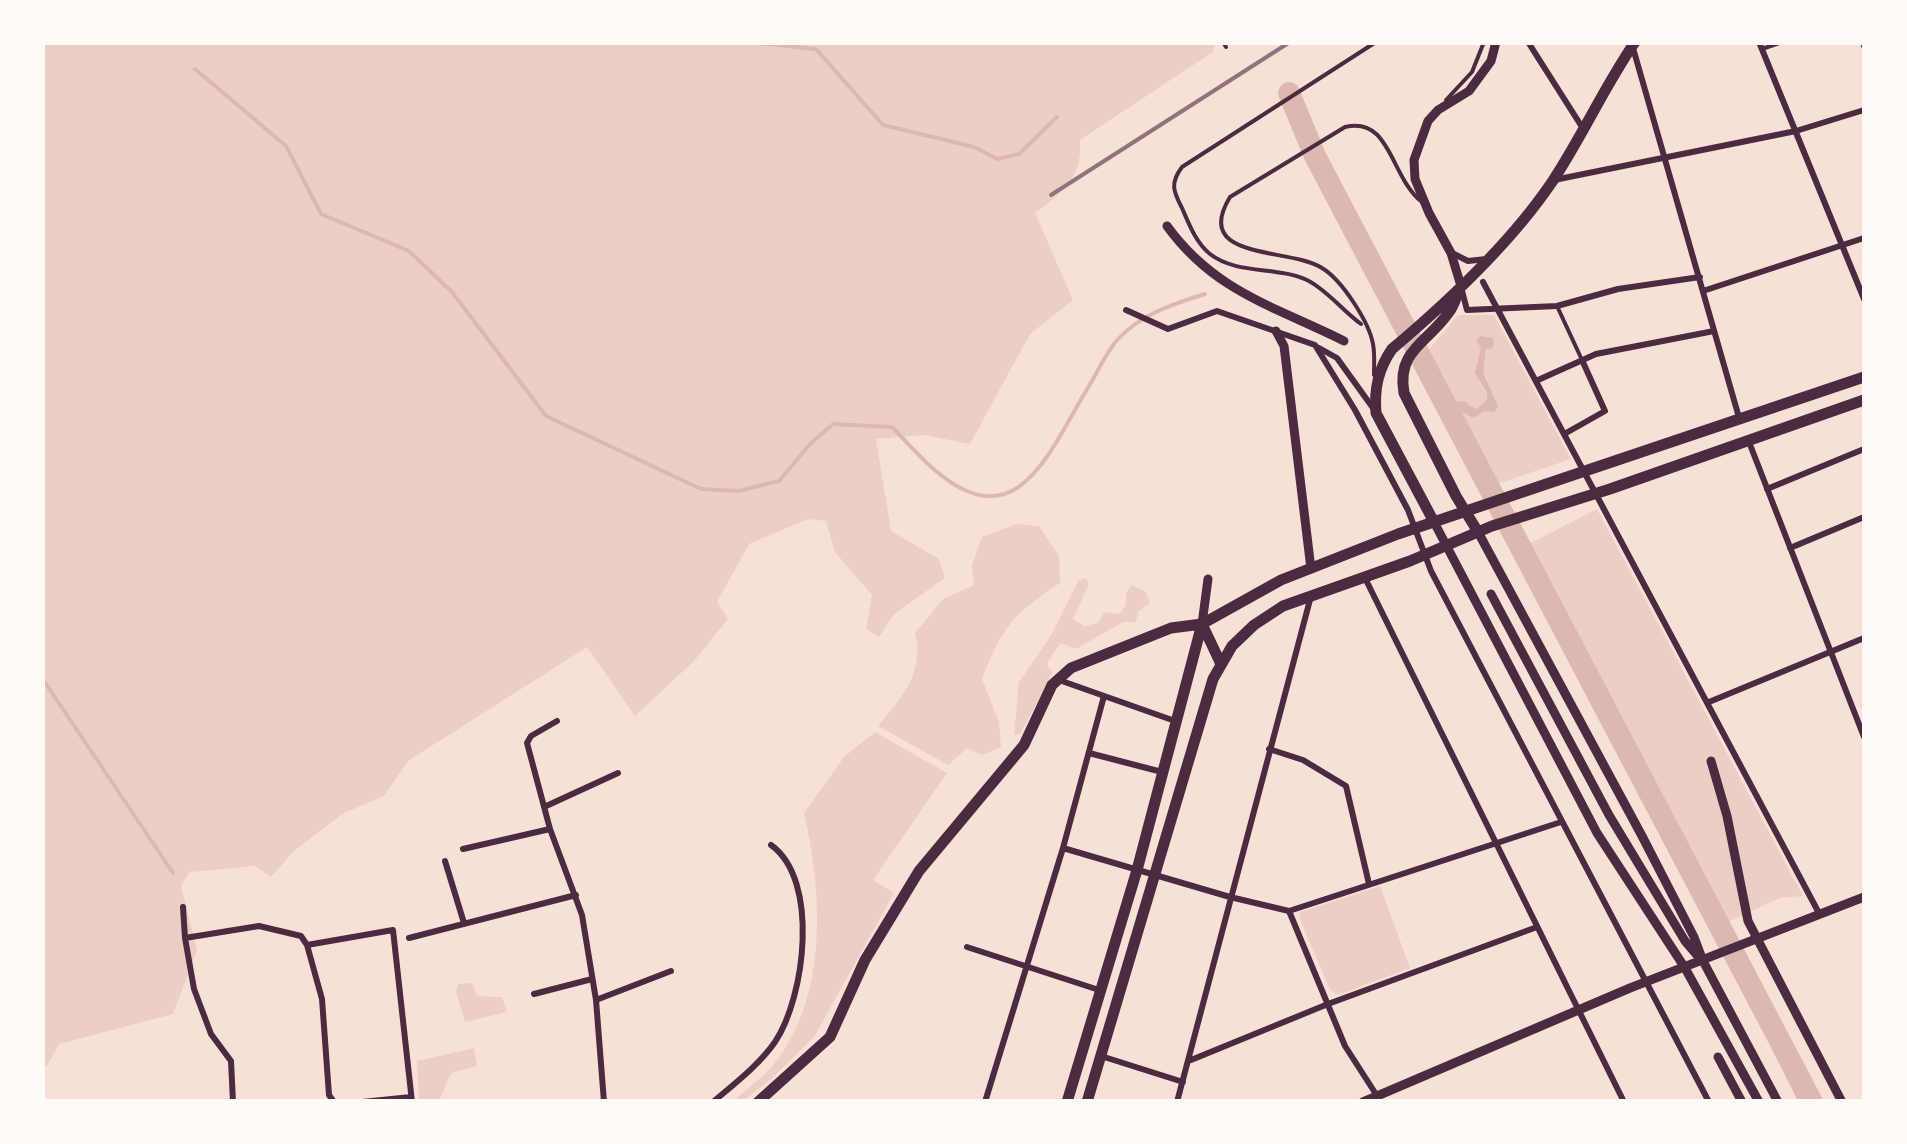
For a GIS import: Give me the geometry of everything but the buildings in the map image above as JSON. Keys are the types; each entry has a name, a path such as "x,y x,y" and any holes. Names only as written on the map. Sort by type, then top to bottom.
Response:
{"main road":[{"path":"1434,522 1376,413 1374,395 1379,372 1395,347 1461,286 1530,212 1633,44"},
{"path":"1461,286 1450,312 1406,360 1401,376 1404,392 1478,532"},
{"path":"758,1102 830,1037 865,960 919,871 1024,745 1057,680 1070,668 1171,628 1202,624 1281,580 1415,528 1588,473 1864,377"},
{"path":"1087,1102 1220,662 1254,625 1283,606 1492,526 1864,400"},
{"path":"1202,624 1220,662"},
{"path":"1067,1102 1137,870 1202,624"}],"street":[{"path":"1496,42 1491,60 1470,90 1438,110 1419,138 1414,160 1415,179 1451,253 1467,310 1558,306 1618,289 1700,277"},
{"path":"1528,42 1583,128"},
{"path":"1633,44 1740,421"},
{"path":"1760,46 1864,299"},
{"path":"1553,180 1796,131 1864,110"},
{"path":"1167,226 1201,266 1224,284 1344,340"},
{"path":"1704,291 1864,238"},
{"path":"1451,253 1468,261 1486,259"},
{"path":"1483,282 1820,914"},
{"path":"1126,310 1168,329 1217,310 1315,345 1337,358 1376,413"},
{"path":"1276,331 1284,346 1311,570"},
{"path":"1537,381 1596,354 1714,331"},
{"path":"1315,345 1354,410 1561,822 1709,1102"},
{"path":"1566,434 1605,412 1582,360"},
{"path":"1749,440 1864,737"},
{"path":"1767,489 1864,449"},
{"path":"1790,548 1864,518"},
{"path":"1434,522 1597,833 1685,968 1759,1102"},
{"path":"1478,532 1708,959 1778,1102"},
{"path":"1365,576 1624,1102"},
{"path":"1202,624 1208,579"},
{"path":"1491,594 1610,814 1686,941 1708,959"},
{"path":"1178,1102 1311,596"},
{"path":"1709,702 1864,638"},
{"path":"1057,680 1176,721"},
{"path":"984,1102 1063,848 1104,696"},
{"path":"1856,715 1864,712"},
{"path":"557,721 531,736 527,743 550,829 576,895 596,1000 600,1100"},
{"path":"1269,748 1303,760 1346,786 1369,884"},
{"path":"1089,753 1162,772"},
{"path":"1710,761 1726,816 1752,940 1842,1102"},
{"path":"544,808 618,773"},
{"path":"1063,848 1289,911 1561,822"},
{"path":"463,849 550,829"},
{"path":"712,1102 774,1044 790,1013 799,980 802,933 797,884 786,856 772,845"},
{"path":"445,861 464,923"},
{"path":"408,938 576,895"},
{"path":"1363,1102 1645,983 1864,897"},
{"path":"184,908 194,989 211,1034 231,1061 234,1102"},
{"path":"1289,911 1346,1046 1380,1098"},
{"path":"185,938 259,926 301,936 322,998 329,1095 334,1102"},
{"path":"1191,1060 1328,1004 1537,927"},
{"path":"307,945 393,930 412,1099 362,1102"},
{"path":"967,947 1100,991"},
{"path":"596,1000 671,971"},
{"path":"534,994 592,979"},
{"path":"1102,1056 1183,1082"},
{"path":"1718,1058 1742,1102"}],"lane":[{"path":"1365,327 1311,282 1290,273 1232,264 1211,254 1196,238 1173,192 1173,180 1182,167 1376,42"},
{"path":"1438,110 1472,72 1484,42"},
{"path":"1760,46 1782,42"},
{"path":"1374,395 1373,341 1336,278 1299,258 1236,245 1221,230 1220,214 1230,197 1345,127 1363,124 1381,137 1406,190 1425,204"},
{"path":"1558,306 1582,360"}],"shaded area":[{"path":"42,43 1215,43 1213,52 1080,140 1078,164 1069,183 1035,213 1073,300 1030,334 970,444 924,435 876,439 891,531 939,559 945,578 893,615 879,637 866,629 872,595 835,552 826,521 808,519 749,544 717,602 728,619 694,661 635,716 587,647 408,761 384,796 342,814 294,851 271,877 255,866 190,872 181,886 197,950 173,1014 59,1044 47,1066 43,1066"},
{"path":"1458,315 1494,315 1571,459 1497,484 1426,353"},
{"path":"1481,336 1493,338 1491,349 1486,348 1483,373 1498,406 1494,412 1485,411 1473,418 1461,411 1457,401 1477,409 1487,399 1475,373 1481,348 1476,340"},
{"path":"1597,509 1803,896 1780,898 1728,922 1529,544"},
{"path":"1017,524 1039,526 1059,556 1060,583 1011,623 982,679 999,722 1001,747 982,755 967,748 948,765 878,726 903,694 914,672 915,633 943,599 974,585 972,565 982,537"},
{"path":"1085,578 1089,584 1073,619 1084,626 1098,623 1104,612 1119,614 1126,605 1131,585 1146,592 1150,603 1138,612 1136,622 1123,622 1076,649 1060,643 1047,664 1052,672 1045,688 1021,733 1014,735 1019,682 1050,637 1078,581"},
{"path":"875,732 947,773 873,880 894,893 814,1037 770,1080 743,1101 734,1101 778,1059 806,1003 813,972 817,907 804,813 844,757"},
{"path":"1380,886 1410,968 1338,995 1330,990 1299,917 1301,912"},
{"path":"472,983 477,996 502,997 507,1012 465,1022 456,992 458,984"},
{"path":"1788,1036 1822,1101 1798,1101 1768,1041"},
{"path":"474,1048 477,1066 451,1073 439,1101 419,1101 417,1061"}],"waterway":[{"path":"749,42 816,49 883,125 974,147 997,159 1019,154 1057,117"},
{"path":"195,69 286,146 321,214 409,251 452,292 546,416 701,489 738,491 779,481 833,424 892,427 930,466 965,490 990,496 1011,491 1046,458 1117,340 1147,317 1205,294"},
{"path":"1289,93 1315,156 1812,1102"},
{"path":"42,678 173,873"}],"railway":[{"path":"1051,195 1290,42"}]}
